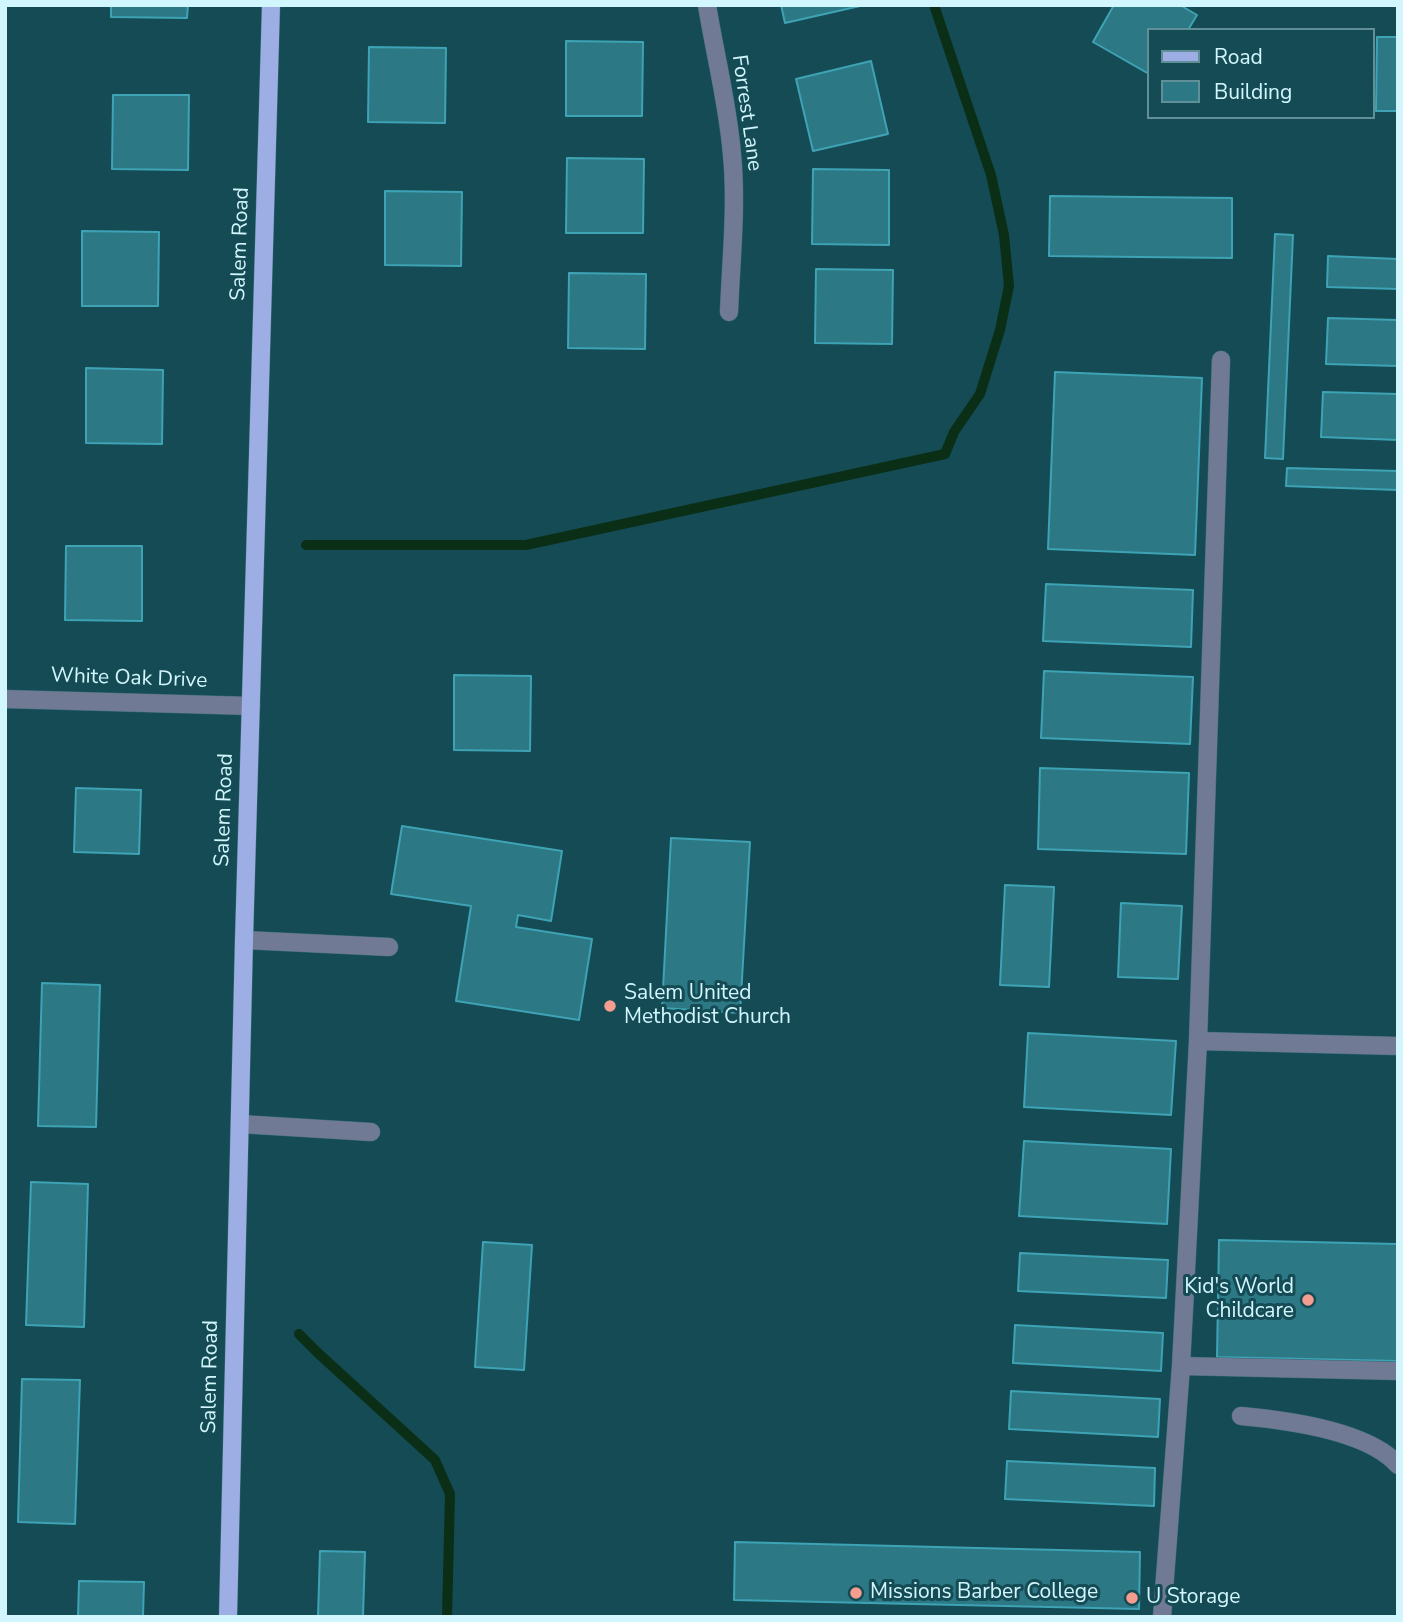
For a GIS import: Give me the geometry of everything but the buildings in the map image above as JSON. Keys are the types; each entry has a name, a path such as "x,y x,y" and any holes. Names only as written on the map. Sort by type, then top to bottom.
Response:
{"main road":[{"name":"Salem Road","path":"228,1617 271,5"}],"street":[{"name":"Forrest Lane","path":"707,5 732,154 734,188 729,312"},
{"path":"1162,1617 1181,1366 1198,1041 1221,360"},
{"name":"White Oak Drive","path":"5,699 251,706"},
{"path":"244,940 389,947"},
{"path":"1198,1041 1398,1046"},
{"path":"240,1124 371,1132"},
{"path":"1181,1366 1398,1371"},
{"path":"1241,1416 1285,1420 1312,1426 1358,1440 1395,1460"}],"waterway":[{"path":"306,545 526,545 945,454 954,432 980,394 1000,330 1009,286 1004,235 991,175 934,5"},
{"path":"299,1334 435,1460 450,1494 447,1617"}],"place":[{"name":"Salem United Methodist Church","path":"610,1006"},
{"name":"Kid's World Childcare","path":"1308,1300"},
{"name":"Missions Barber College","path":"856,1593"},
{"name":"U Storage","path":"1132,1598"}]}
